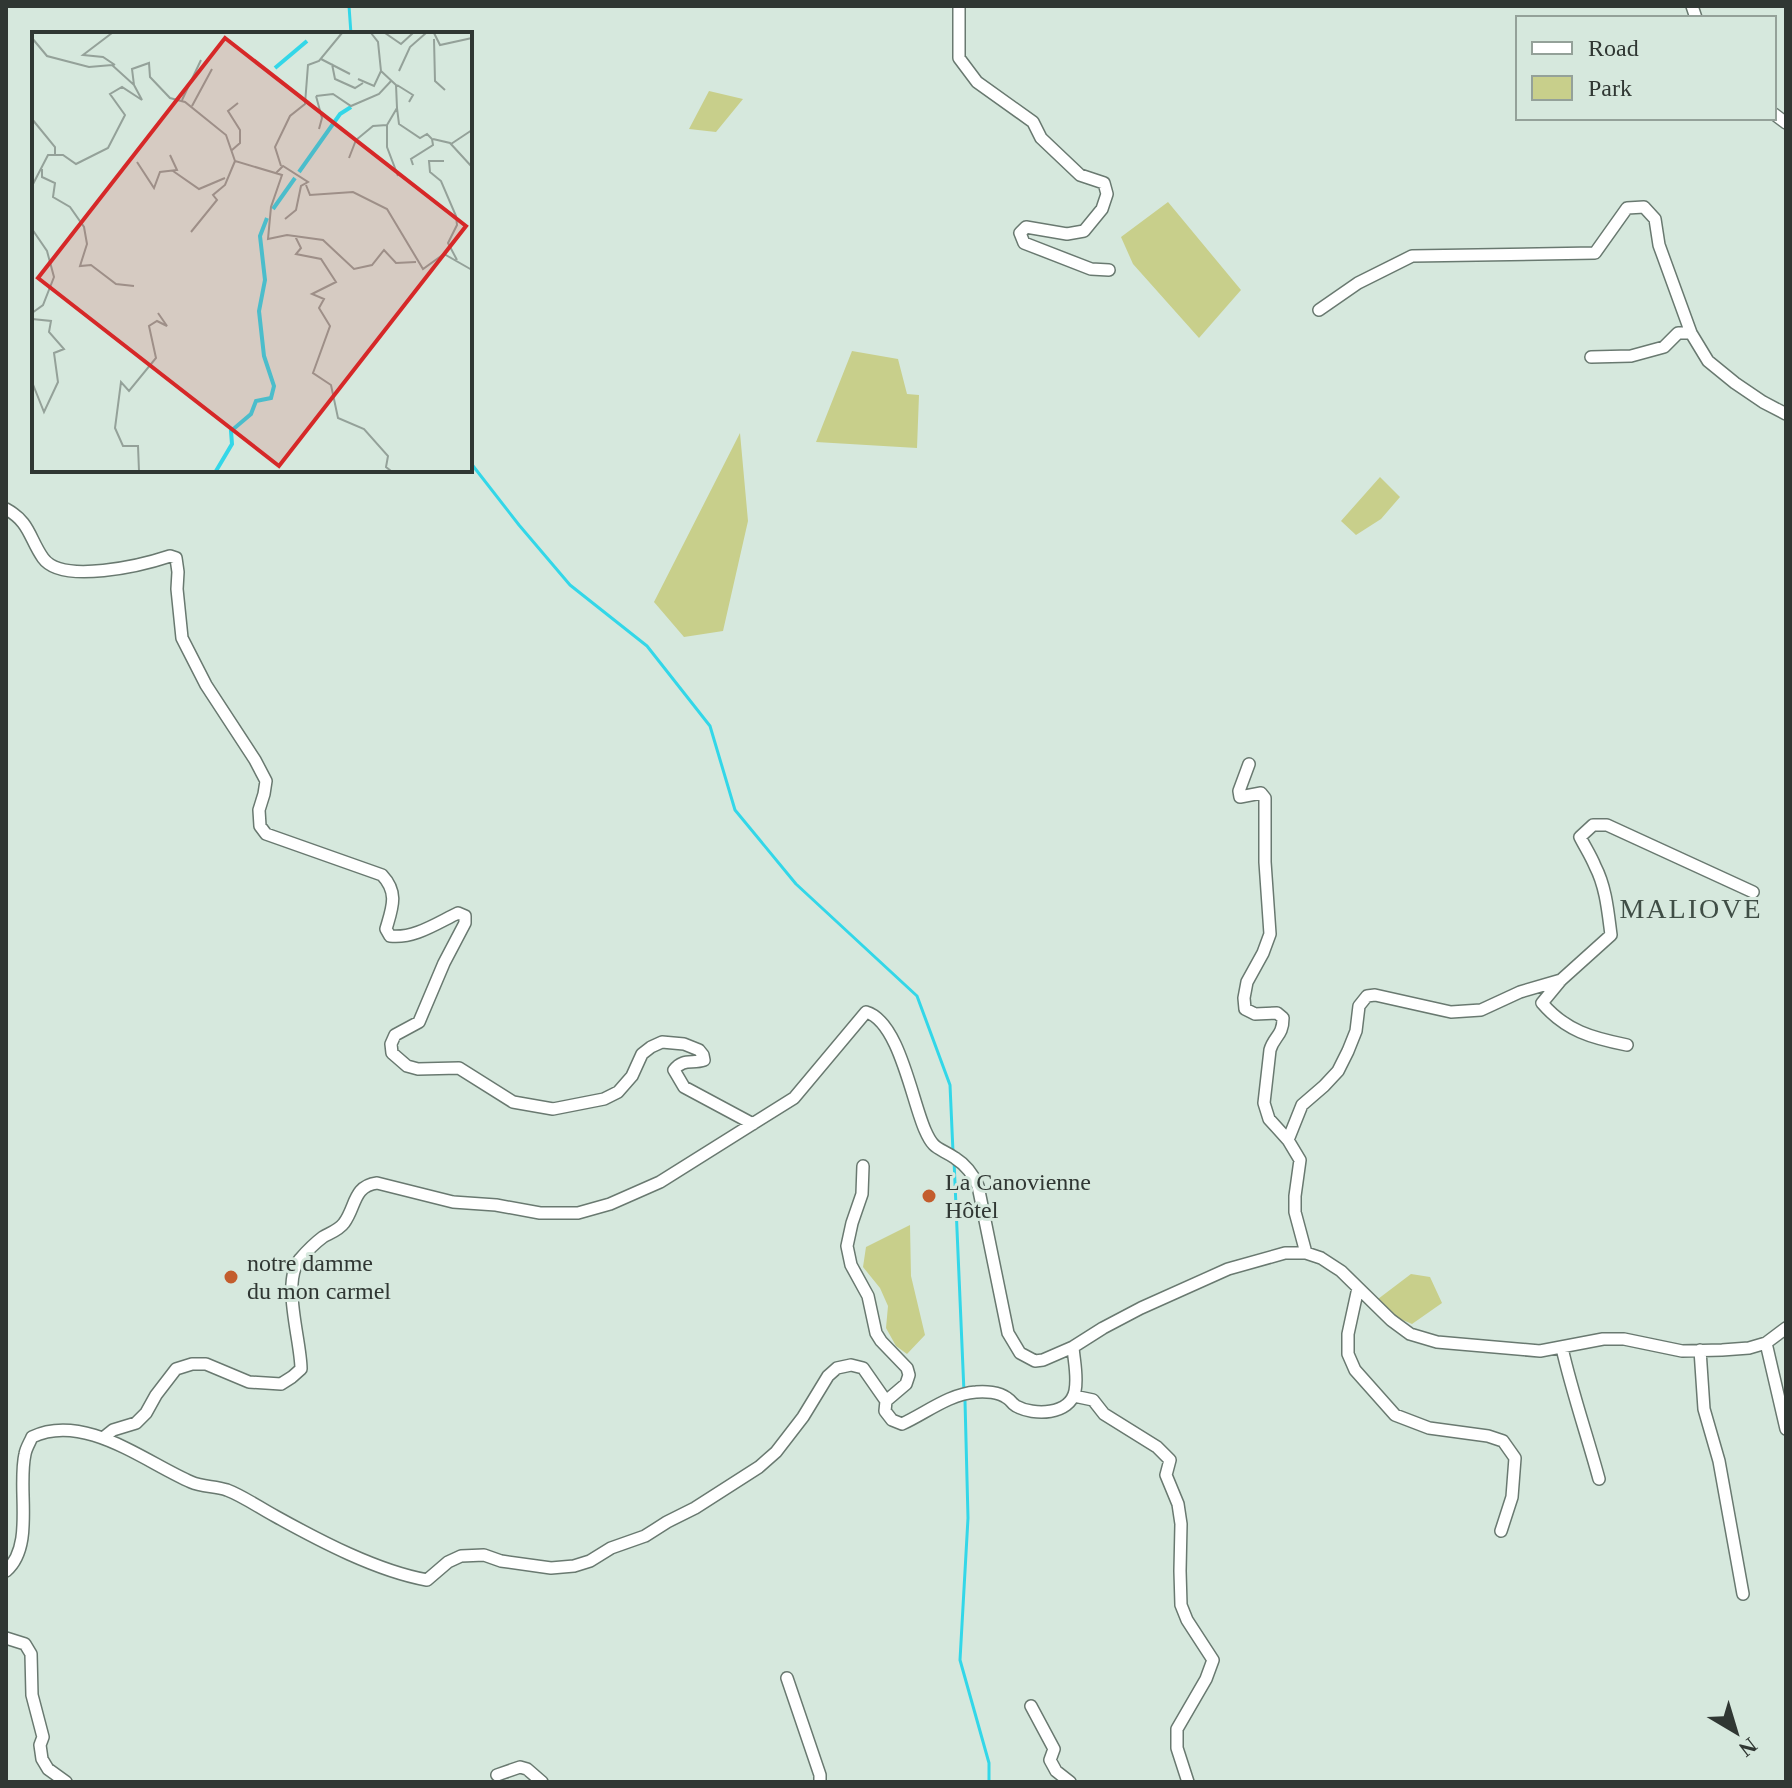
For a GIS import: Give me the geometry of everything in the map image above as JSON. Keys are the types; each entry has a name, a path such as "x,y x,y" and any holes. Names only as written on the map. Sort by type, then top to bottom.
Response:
{"street":[{"path":"959,6 959,58 977,82 1033,122 1041,138 1080,175 1104,183 1107,194 1102,209 1084,231 1067,234 1026,227 1020,233 1024,243 1091,269 1109,270"},
{"path":"1319,310 1358,283 1412,256 1595,253 1627,208 1644,207 1655,219 1659,245 1691,333 1708,361 1735,383 1786,414"},
{"path":"1591,357 1631,356 1664,347 1678,333 1691,333"},
{"path":"6,509 19,516 42,557 60,569 93,572 170,556 176,558 182,638 206,685 266,781 259,810 260,826 266,834 382,875 393,891 386,929 390,936 412,934 458,913 465,916 465,923 419,1022 395,1035 391,1044 392,1053 398,1059 418,1069 459,1068 513,1102 553,1109 590,1102 618,1092 632,1076 642,1054 651,1047 662,1042 684,1044 699,1050 704,1060 696,1063 688,1060 678,1064 674,1070 684,1087 753,1124"},
{"path":"1249,764 1239,791 1240,797 1261,793 1265,798 1270,934 1247,982 1245,1009 1255,1014 1277,1013 1283,1018 1281,1033 1270,1050 1264,1103 1269,1119 1288,1140 1300,1160 1295,1212 1306,1253"},
{"path":"1627,1045 1591,1038 1554,1017 1542,1003 1561,980 1611,935 1602,884 1580,837 1593,825 1607,825 1753,892"},
{"path":"1288,1140 1302,1105 1338,1071 1356,1031 1359,1006 1367,996 1375,995 1451,1012 1481,1010 1520,992 1561,980"},
{"path":"103,1438 113,1430 136,1423 176,1369 206,1364 249,1382 281,1384 301,1369 301,1352 293,1316 294,1269 320,1239 342,1226 359,1191 366,1184 377,1183 453,1202 496,1205 540,1213 578,1213 610,1204 660,1182 794,1098 866,1012 883,1023 903,1062 929,1139 936,1148 954,1156 972,1173 978,1186 1008,1333 1020,1353 1035,1361 1073,1347 1128,1315 1228,1269 1285,1253 1306,1253 1321,1258 1341,1271 1391,1320 1410,1334 1437,1342 1540,1351 1603,1339 1624,1339 1682,1351 1749,1348 1766,1343 1786,1328"},
{"path":"863,1166 862,1194 847,1246 851,1265 868,1296 876,1333 907,1368 909,1375 906,1384 886,1401"},
{"path":"1358,1288 1348,1334 1348,1354 1355,1370 1395,1415 1429,1428 1503,1441 1515,1458 1512,1497 1501,1531"},
{"path":"1766,1343 1786,1429"},
{"path":"6,1571 13,1565 22,1545 25,1453 32,1437 40,1433 84,1432 103,1438 194,1484 226,1490 327,1544 409,1577 427,1580 448,1562 461,1556 484,1555 501,1561 551,1568 574,1566 645,1536 759,1467 776,1452 803,1417 828,1376 837,1368 851,1365 863,1368 886,1401 885,1411 892,1420 902,1424 943,1402 975,1392 1005,1396 1027,1410 1047,1412 1064,1407 1074,1396 1073,1347"},
{"path":"1562,1348 1599,1479"},
{"path":"1700,1350 1704,1409 1719,1461 1743,1594"},
{"path":"1074,1396 1093,1400 1104,1414 1157,1447 1170,1460 1166,1475 1178,1504 1181,1524 1181,1605 1213,1660 1206,1679 1177,1729 1177,1748 1188,1782"},
{"path":"6,1638 25,1644 31,1654 32,1695 43,1737 40,1745 42,1759 48,1769 66,1782"},
{"path":"787,1678 820,1782"},
{"path":"1031,1706 1054,1749 1051,1765 1070,1782"},
{"path":"497,1775 520,1767 542,1782"}],"green space":[{"path":"709,91 743,99 716,132 689,129"},
{"path":"1168,202 1241,290 1199,338 1133,264 1121,237"},
{"path":"852,351 898,359 907,394 919,395 917,448 816,442"},
{"path":"740,433 748,521 723,631 684,637 654,602"},
{"path":"1380,477 1400,497 1381,519 1356,535 1341,521"},
{"path":"910,1225 911,1276 925,1335 907,1354 896,1346 886,1328 888,1306 880,1288 863,1267 866,1247"},
{"path":"1411,1274 1430,1277 1442,1303 1412,1324 1398,1318 1378,1299"}],"waterway":[{"path":"349,6 351,32"},
{"path":"472,465 570,585 647,646 710,726 735,810 796,884 917,996 950,1085 953,1152"},
{"path":"954,1160 964,1392"},
{"path":"965,1401 968,1518 960,1660 989,1763 989,1782"}],"place":[{"name":"La Canovienne Hôtel","path":"929,1196"},
{"name":"notre damme du mon carmel","path":"231,1277"}],"district":[{"name":"MALIOVE","path":"1691,908"}]}
